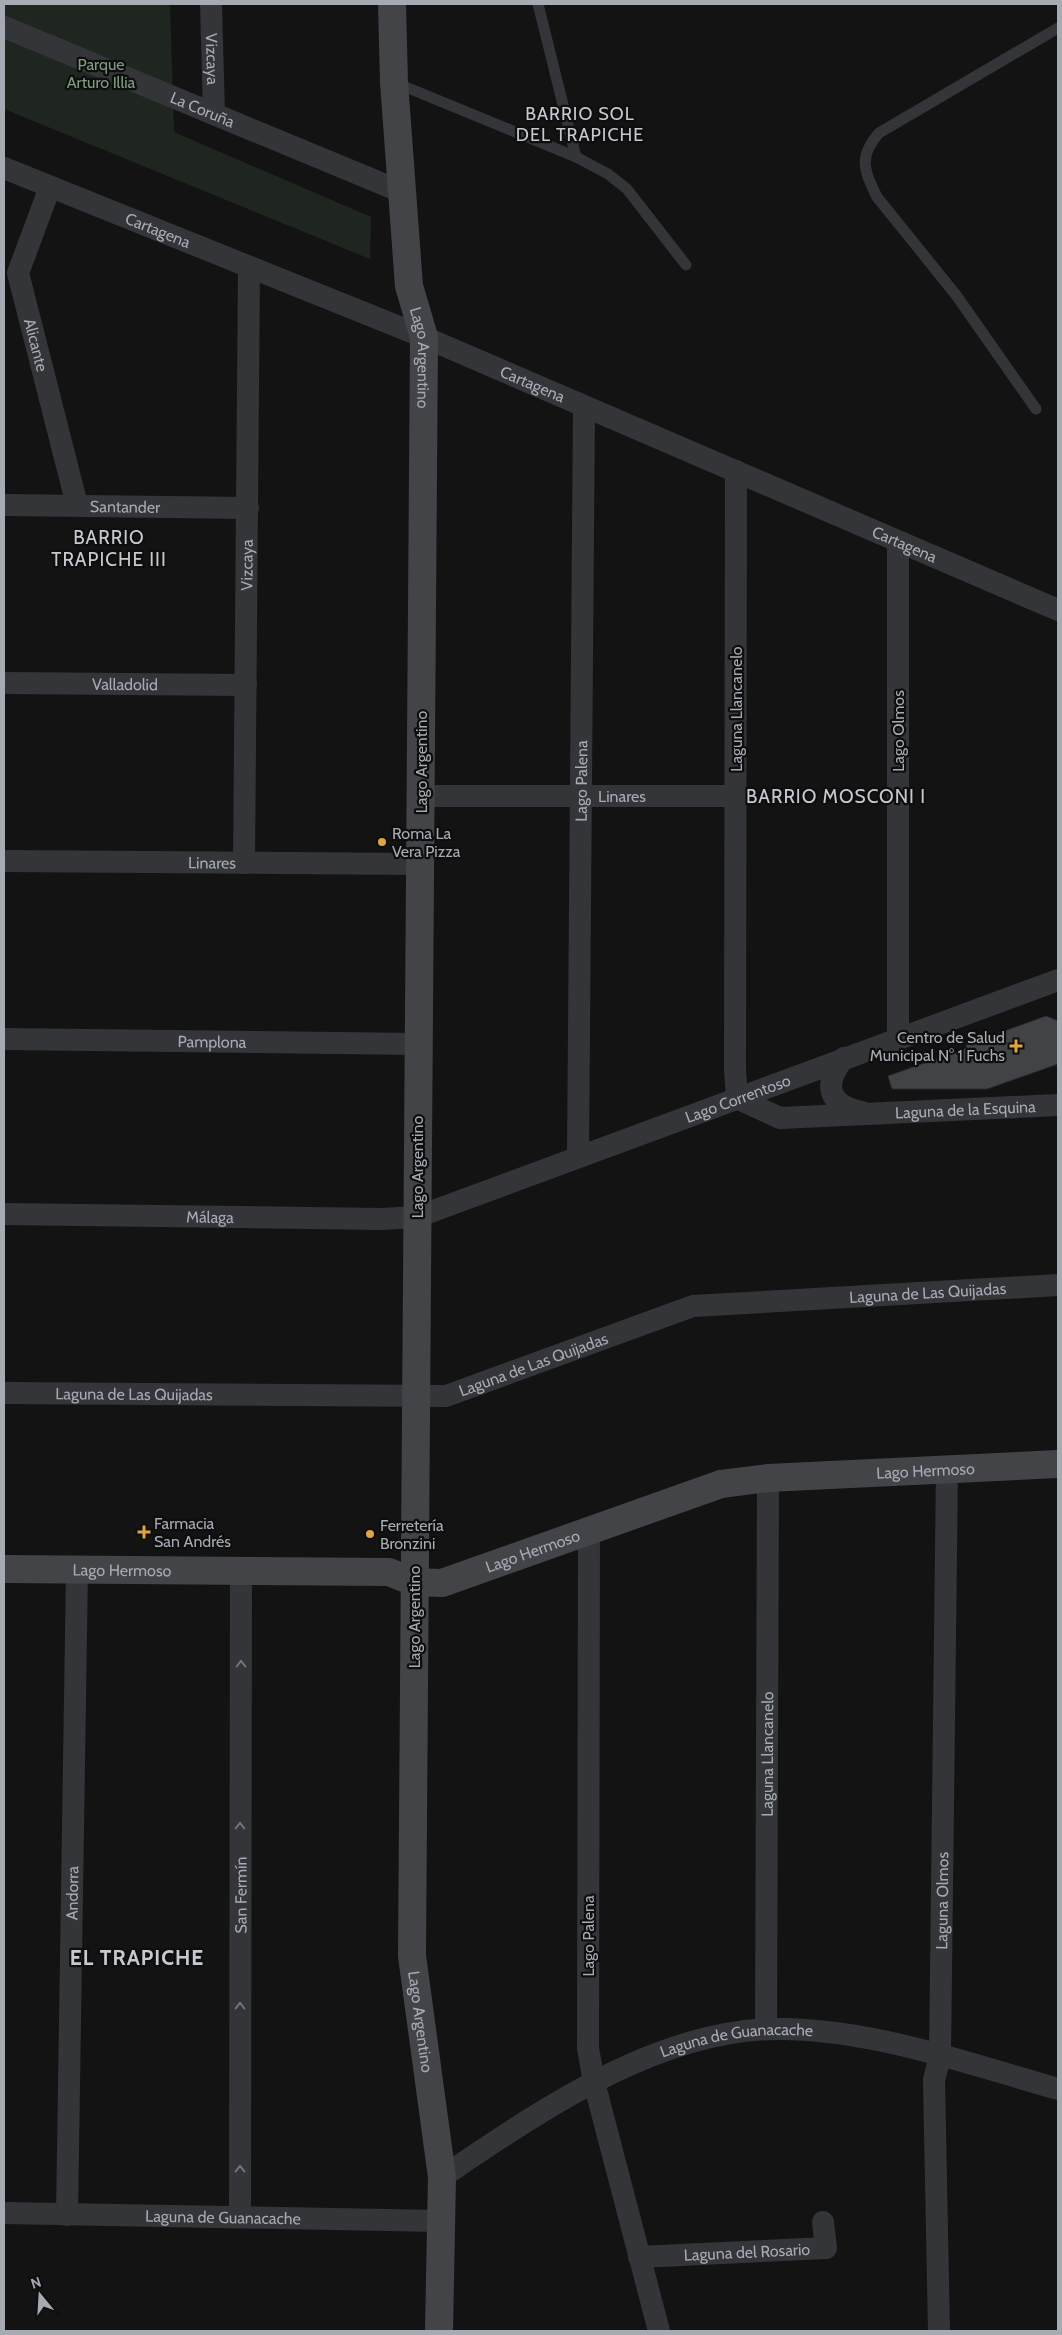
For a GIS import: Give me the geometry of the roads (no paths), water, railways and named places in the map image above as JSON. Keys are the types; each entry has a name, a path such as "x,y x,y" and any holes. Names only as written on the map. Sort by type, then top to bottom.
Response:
{"street":[{"name":"Vizcaya","path":"211,4 214,114"},
{"name":"Lago Argentino","path":"392,4 394,82 409,286 424,337 412,1956 442,2177 439,2331"},
{"name":"La Coruña","path":"4,27 402,192"},
{"name":"Cartagena","path":"4,168 424,337 1058,610"},
{"name":"Alicante","path":"50,187 18,273 77,506"},
{"name":"Vizcaya","path":"244,863 250,268"},
{"name":"Lago Palena","path":"578,1156 584,407"},
{"name":"Laguna Llancanelo","path":"736,471 735,1069 737,1098"},
{"name":"Santander","path":"4,505 248,508"},
{"name":"Lago Olmos","path":"898,542 898,1039"},
{"name":"Valladolid","path":"4,683 246,685"},
{"name":"Linares","path":"420,796 736,796"},
{"name":"Linares","path":"4,861 420,864"},
{"name":"Lago Correntoso","path":"417,1217 1058,980"},
{"name":"Pamplona","path":"4,1039 418,1044"},
{"name":"Laguna de la Esquina","path":"844,1058 834,1072 831,1080 831,1092 842,1106 849,1110 872,1114"},
{"name":"Laguna de la Esquina","path":"737,1098 780,1118 1058,1105"},
{"name":"Málaga","path":"4,1214 382,1219 417,1217"},
{"name":"Laguna de Las Quijadas","path":"4,1393 446,1396 693,1306 1058,1285"},
{"name":"Lago Hermoso","path":"4,1569 389,1572 414,1582 442,1583 721,1484 768,1478 1058,1464"},
{"name":"Laguna Olmos","path":"940,2331 934,2080 940,2056 947,1469"},
{"name":"Laguna Llancanelo","path":"766,2029 768,1478"},
{"name":"Lago Palena","path":"588,1531 588,2048 594,2082 659,2331"},
{"name":"Andorra","path":"67,2215 77,1570"},
{"name":"San Fermín","path":"240,2217 241,1571"},
{"name":"Laguna de Guanacache","path":"442,2177 532,2116 594,2082 658,2054 734,2033 766,2029 795,2030 853,2037 940,2056 1058,2089"},
{"name":"Laguna de Guanacache","path":"4,2213 440,2221"},
{"name":"Laguna del Rosario","path":"640,2257 826,2248 823,2222"}],"lane":[{"path":"538,4 576,157"},
{"path":"1036,409 956,295 877,197 868,179 865,163 868,146 879,133 1058,28"},
{"path":"394,82 576,157 608,174 627,190 686,265"}],"place":[{"name":"Roma La Vera Pizza","path":"382,842"},
{"name":"Centro de Salud Municipal N° 1 Fuchs","path":"1016,1046"},
{"name":"Farmacia San Andrés","path":"144,1532"},
{"name":"Ferretería Bronzini","path":"370,1534"}],"district":[{"name":"BARRIO SOL DEL TRAPICHE","path":"580,124"},
{"name":"BARRIO TRAPICHE III","path":"109,548"},
{"name":"BARRIO MOSCONI I","path":"836,796"},
{"name":"EL TRAPICHE","path":"137,1958"}],"park label":[{"name":"Parque Arturo Illia","path":"101,73"}]}
